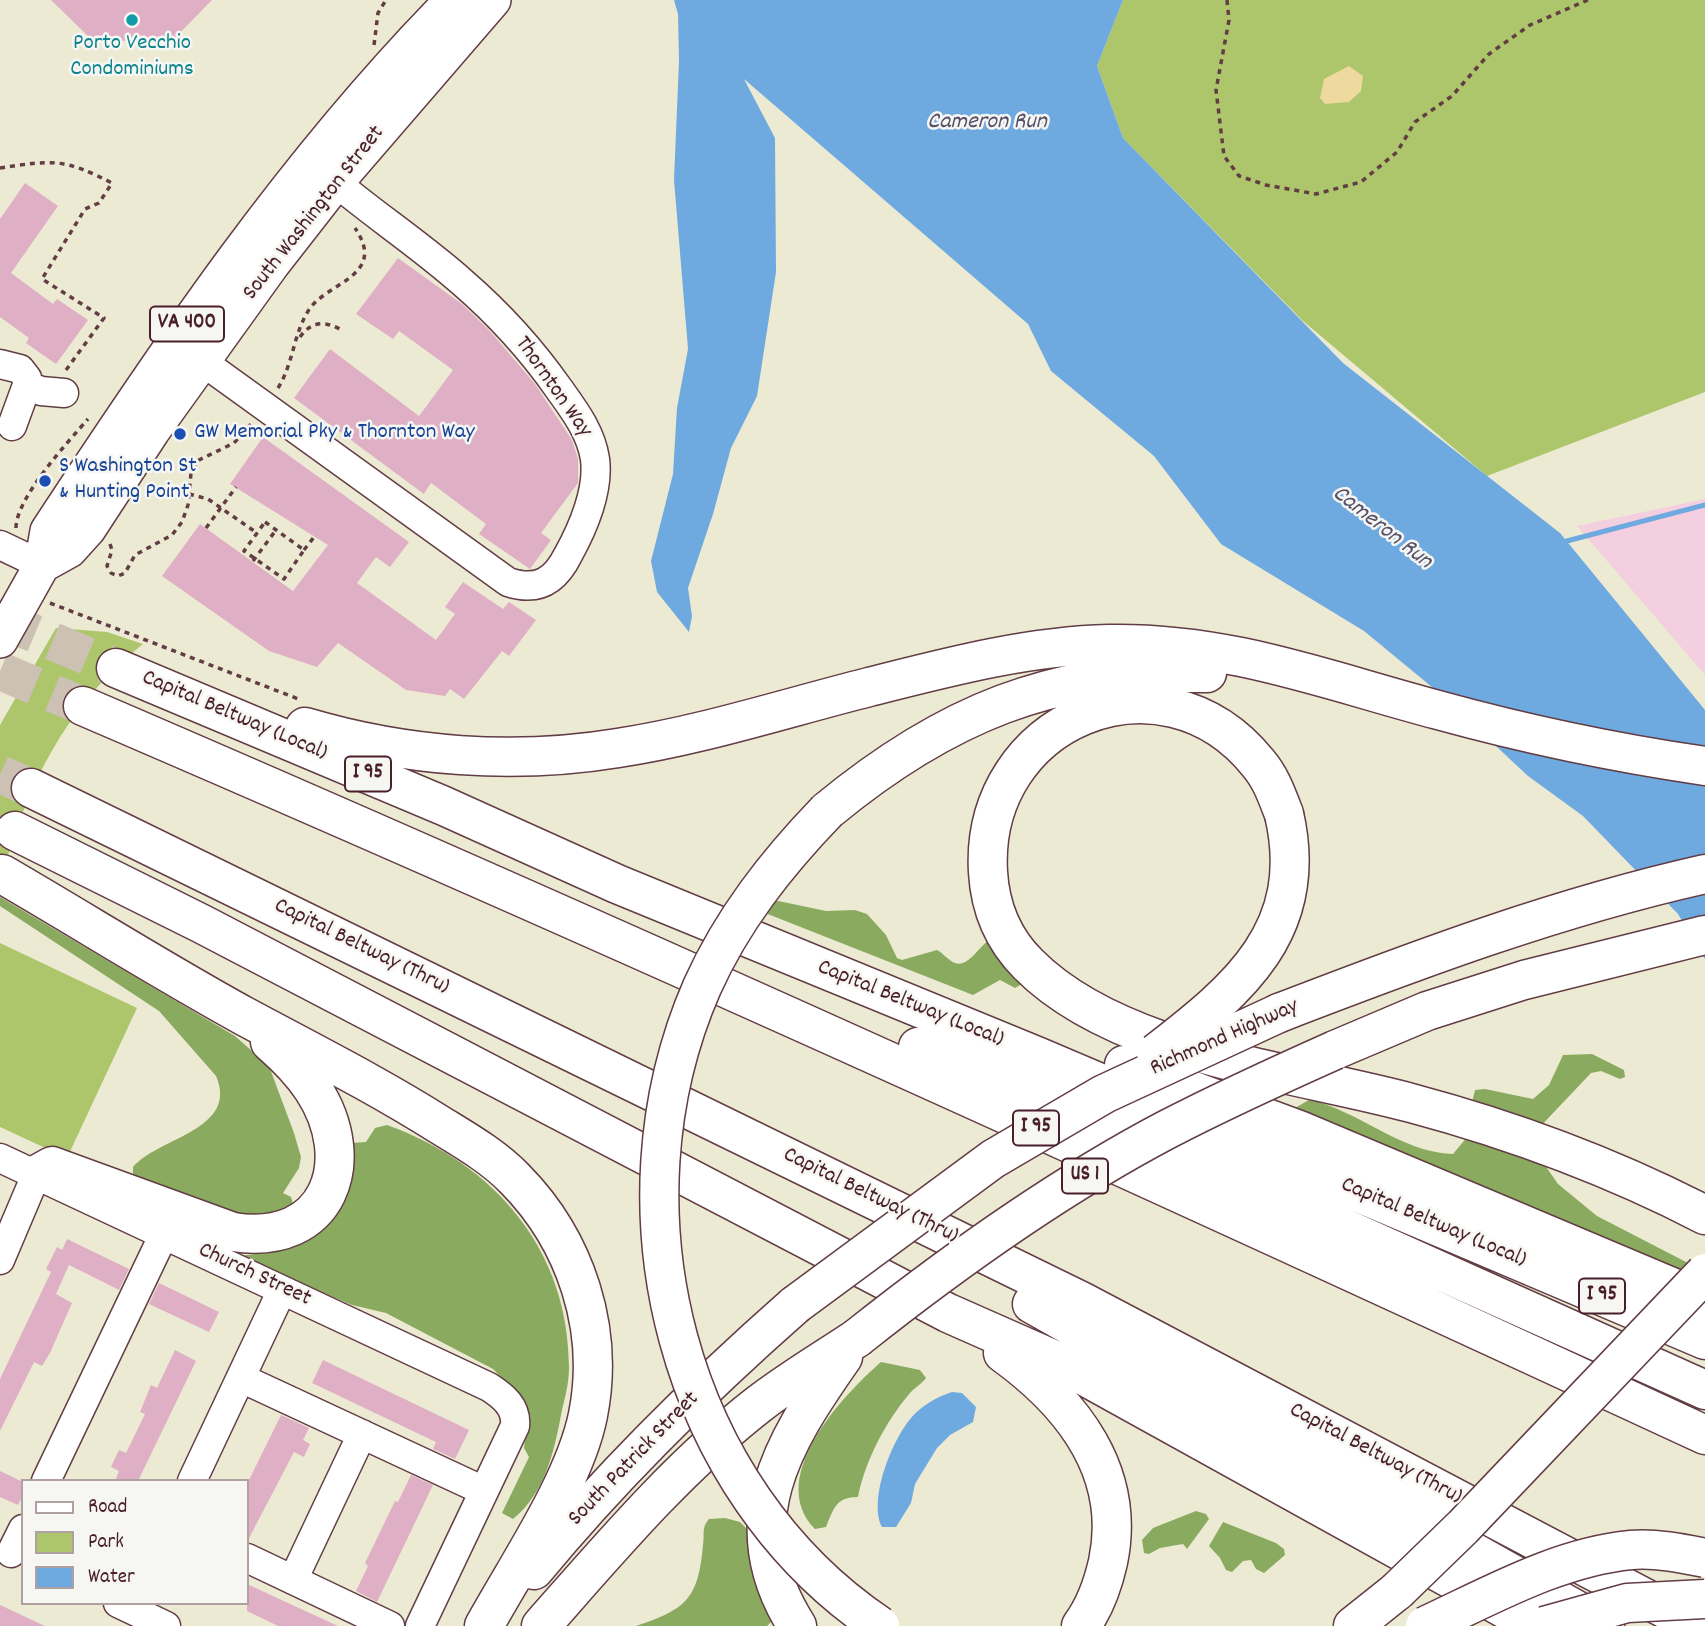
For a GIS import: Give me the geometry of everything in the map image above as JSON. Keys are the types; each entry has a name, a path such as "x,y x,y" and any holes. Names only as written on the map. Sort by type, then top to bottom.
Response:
{"highway":[{"name":"Capital Beltway (Local)","path":"1436,710 1246,656 1173,646 1109,644 1040,648 953,665 620,748 527,757 448,754 314,730 116,668 816,967 1039,1057 1506,1236 1705,1340"},
{"path":"880,1626 827,1586 797,1556 741,1484 701,1411 673,1325 661,1215 664,1123 689,1020 730,931 797,843 854,789 915,745 965,719 1041,692 1124,675 1209,673 1290,683 1436,710 1645,757 1705,766"},
{"path":"1104,1094 1144,1062 1165,1047 1175,1039 1195,1023 1244,976 1269,940 1287,900 1291,844 1284,814 1264,770 1247,749 1223,729 1194,714 1139,704 1111,706 1080,715 1053,730 1032,747 1002,788 992,813 988,839 989,890 1008,940 1026,962 1049,983 1078,1002 1138,1031 1164,1040 1177,1044 1267,1070 1339,1085 1484,1125 1550,1147 1705,1215"},
{"name":"I 95","path":"83,706 363,826 923,1076 1705,1435"},
{"name":"Capital Beltway (Thru)","path":"32,788 440,986 716,1125 868,1194 1081,1301 1698,1626"},
{"path":"363,826 1042,1097 1481,1287 1705,1390"},
{"path":"15,831 202,924 948,1313 1059,1362 1536,1626"},
{"path":"2,874 231,1009 415,1109 481,1150 514,1177 555,1230 577,1272 587,1303 593,1364 588,1415 582,1441 559,1490 485,1626"},
{"name":"Richmond Highway","path":"795,1305 993,1158 1104,1094 1279,1013 1423,957 1547,915 1705,874"},
{"name":"US 1","path":"856,1338 945,1269 1080,1180 1165,1130 1247,1090 1427,1011 1524,980 1705,935"},
{"path":"36,1174 52,1166 212,1226 256,1236 296,1227 313,1214 324,1197 334,1162 326,1117 314,1090 290,1060 231,1009"},
{"path":"716,1125 1605,1626"},
{"path":"1506,1236 1705,1301"},
{"path":"1353,1626 1397,1591 1463,1527 1705,1273"},
{"name":"South Patrick Street","path":"485,1626 605,1488 679,1412 795,1305"},
{"path":"948,1313 1045,1386 1074,1417 1103,1469 1112,1520 1111,1547 1098,1595 1081,1626"},
{"path":"797,1626 784,1606 772,1573 766,1544 765,1517 772,1483 795,1430 856,1338"},
{"name":"South Patrick Street","path":"541,1626 608,1551 700,1456 759,1404 856,1338"},
{"path":"1425,1626 1536,1576 1600,1554 1646,1550 1705,1558"},
{"path":"1545,1626 1627,1603 1705,1598"}],"main road":[{"name":"South Washington Street","path":"43,565 69,550 88,529 152,431 272,264 323,171 453,0"},
{"name":"South Washington Street","path":"0,640 43,565 48,531 115,428 204,300 323,171 493,0"}],"street":[{"name":"Thornton Way","path":"203,362 508,582 520,586 539,585 558,575 573,547 593,491 596,463 592,443 580,420 540,363 506,323 462,281 323,171"},
{"path":"0,364 20,369 27,377 27,385 12,426"},
{"path":"27,385 41,391 65,382"},
{"path":"0,545 43,565"},
{"name":"Church Street","path":"0,1158 489,1387 505,1399 515,1416 515,1426 484,1492"},
{"path":"0,1260 36,1174"},
{"path":"47,1479 164,1234"},
{"path":"193,1479 282,1290"},
{"path":"240,1378 484,1492 420,1626"},
{"path":"293,1580 362,1434"},
{"path":"248,1558 390,1626"},
{"path":"126,1610 166,1626"}],"path":[{"path":"1227,0 1229,20 1216,90 1224,156 1239,176 1266,185 1316,194 1361,182 1397,152 1415,122 1452,96 1489,54 1531,25 1588,0"},
{"path":"0,167 51,160 85,169 112,183 99,203 85,209 42,279 104,318 65,382"},
{"path":"275,392 291,365 302,321 313,303 326,292 353,278 358,271 363,244 350,223"},
{"path":"297,343 306,329 313,324 331,324 343,331"},
{"path":"105,540 112,547 108,569 118,576 125,573 135,555 165,540 178,528 187,512 191,473 199,460 234,443 257,416"},
{"path":"206,528 236,487"},
{"path":"189,494 202,496 221,507 257,534"},
{"path":"304,550 265,522 244,551 284,579 314,537"},
{"path":"254,560 276,530"},
{"path":"55,605 309,703"}],"shaded area":[{"path":"1705,499 1705,675 1577,526"}],"green space":[{"path":"1123,0 1705,0 1705,392 1487,476 1303,321 1123,138 1097,66"},
{"path":"56,628 107,632 143,644 91,694 51,753 21,817 0,886 0,725"},
{"path":"0,897 235,1036 269,1066 301,1157 299,1168 283,1193 291,1197 294,1207 286,1218 229,1216 133,1176 133,1167 145,1157 207,1121 216,1109 220,1094 216,1076 159,1011 0,906"},
{"path":"769,899 826,911 855,910 867,914 886,935 897,958 902,960 937,950 960,964 991,939 1024,983 1015,988 1000,980 973,995 760,911"},
{"path":"0,943 137,1008 67,1158 0,1127"},
{"path":"1592,1054 1624,1070 1625,1077 1620,1079 1601,1071 1591,1073 1537,1130 1471,1106 1475,1090 1485,1089 1533,1099 1549,1085 1563,1055"},
{"path":"1309,1100 1345,1112 1397,1139 1433,1152 1453,1154 1468,1136 1542,1161 1558,1184 1597,1216 1688,1263 1676,1275 1286,1113"},
{"path":"387,1125 426,1142 461,1163 492,1188 518,1217 540,1250 556,1286 566,1325 569,1368 567,1386 555,1444 546,1472 533,1498 513,1519 502,1513 529,1457 524,1448 528,1412 511,1387 493,1369 386,1313 352,1305 238,1256 256,1254 274,1247 351,1143 366,1142 375,1128"},
{"path":"881,1362 920,1370 926,1378 901,1404 885,1429 871,1456 858,1497 840,1501 826,1527 815,1529 802,1509 799,1486 804,1463 830,1416"},
{"path":"1196,1511 1206,1514 1209,1519 1187,1549 1183,1544 1144,1553 1142,1540 1153,1528"},
{"path":"725,1518 740,1522 749,1531 773,1620 767,1626 636,1626 667,1614 686,1600 693,1590 701,1564 705,1525 709,1519"},
{"path":"1223,1522 1276,1543 1284,1549 1285,1555 1264,1573 1256,1569 1251,1560 1243,1561 1232,1572 1226,1570 1209,1546"}],"sand":[{"path":"1349,66 1363,76 1361,91 1349,102 1325,104 1320,98 1324,79"}],"water":[{"name":"Cameron Run","path":"674,0 1123,0 1097,66 1123,138 1343,363 1560,533 1705,710 1705,959 1678,914 1583,816 1528,776 1438,692 1364,631 1221,544 1154,456 1051,371 1028,324 744,79 775,138 776,272 757,396 731,448 713,514 688,588 692,616 689,632 657,592 651,561 673,474 677,408 688,349 674,180 679,61 678,14"},
{"path":"952,1392 962,1393 976,1407 973,1422 950,1435 937,1448 915,1484 911,1503 896,1527 882,1527 878,1515 880,1486 896,1441 920,1409"}],"building":[{"name":"Porto Vecchio Condominiums","path":"51,0 212,0 171,42 92,40"},
{"path":"25,183 58,206 11,273 53,304 57,299 88,320 56,364 26,343 29,338 0,317 0,219"},
{"path":"398,258 462,304 490,331 535,384 572,440 578,459 578,483 541,533 551,540 530,569 479,534 486,524 431,483 424,494 294,398 330,349 419,416 453,370 399,331 393,339 356,314"},
{"path":"263,437 409,542 390,567 376,557 357,583 436,640 455,614 445,607 463,582 503,609 509,602 536,620 509,656 502,651 464,699 450,689 445,696 406,690 338,643 317,667 269,651 162,576 200,524 293,591 328,545 230,484"},
{"path":"67,1239 129,1269 119,1290 69,1265 56,1294 72,1303 50,1353 42,1366 34,1362 0,1431 0,1379 51,1272 46,1269 57,1247 62,1250"},
{"path":"159,1283 219,1312 209,1332 149,1304"},
{"path":"175,1350 196,1361 139,1479 116,1479 119,1471 111,1467 119,1450 126,1453 145,1414 140,1412 151,1385 157,1388"},
{"path":"323,1360 469,1430 455,1459 433,1449 436,1442 312,1383"},
{"path":"281,1415 309,1428 303,1440 310,1444 304,1457 294,1452 248,1540 248,1482"},
{"path":"0,1471 21,1481 21,1499 18,1505 0,1497"},
{"path":"411,1475 433,1485 377,1602 356,1591 368,1566 365,1563 395,1501 398,1502"},
{"path":"248,1584 338,1626 278,1626 247,1611"},
{"path":"0,1605 45,1626 0,1626"}],"waterway":[{"path":"1563,542 1705,505"}],"tunnel":[{"path":"0,619 116,668"},
{"path":"0,671 83,706"},
{"path":"0,774 31,788"}],"place":[{"name":"Porto Vecchio Condominiums","path":"132,20"},
{"name":"GW Memorial Pky & Thornton Way","path":"180,434"},
{"name":"S Washington St & Hunting Point","path":"45,481"}]}
